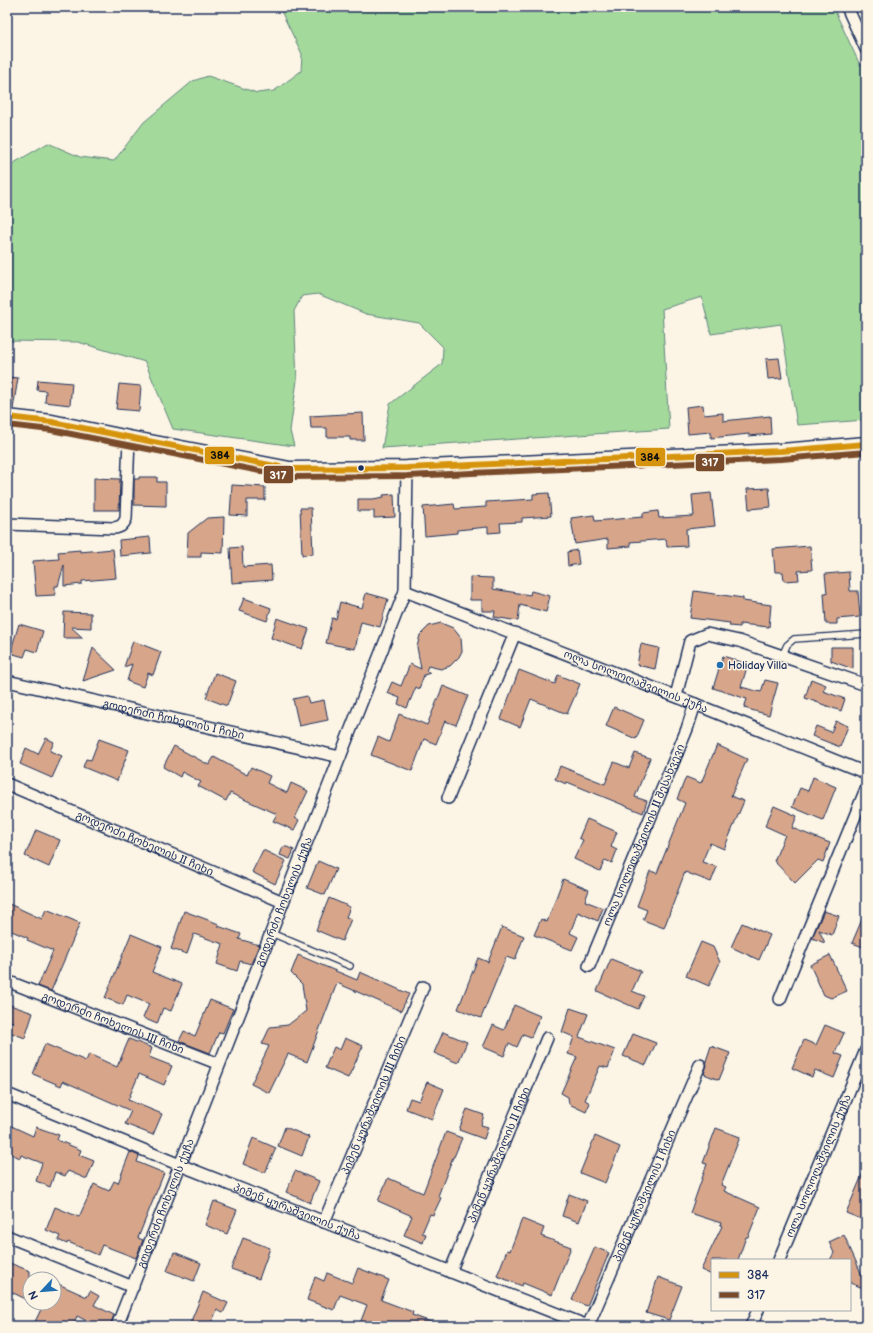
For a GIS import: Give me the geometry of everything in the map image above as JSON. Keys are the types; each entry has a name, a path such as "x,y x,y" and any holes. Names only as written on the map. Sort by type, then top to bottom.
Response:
{"street":[{"path":"847,7 866,48"},
{"path":"7,417 52,422 290,469 407,468 781,451 866,444"},
{"path":"7,524 114,528 124,525 126,519 129,438"},
{"name":"გოდერძი ჩოხელის ქუჩა","path":"117,1326 404,591 407,468"},
{"name":"ოლა სოლოღაშვილის ქუჩა","path":"404,591 676,696 866,773"},
{"path":"448,798 515,633"},
{"path":"676,696 690,641 707,634 739,641 866,685"},
{"name":"გოდერძი ჩოხელის I ჩიხი","path":"7,682 340,757"},
{"name":"ოლა სოლოღაშვილის II შესახვევი","path":"589,966 684,736 695,704"},
{"name":"გოდერძი ჩოხელის II ჩიხი","path":"7,784 283,902"},
{"path":"780,999 866,788"},
{"name":"გოდერძი ჩოხელის III ჩიხი","path":"7,981 219,1064"},
{"name":"პიმენ ყურაშვილის III ჩიხი","path":"324,1222 423,988"},
{"name":"პიმენ ყურაშვილის II ჩიხი","path":"450,1272 546,1038"},
{"name":"ოლა სოლოღაშვილის ქუჩა","path":"779,1259 866,1050"},
{"name":"პიმენ ყურაშვილის I ჩიხი","path":"588,1326 700,1065"},
{"name":"პიმენ ყურაშვილის ქუჩა","path":"7,1094 180,1165 588,1326"},
{"path":"7,1236 132,1287"},
{"path":"751,1326 758,1311"}],"lane":[{"path":"782,656 787,645 794,639 866,634"},
{"path":"271,933 350,966"}],"green space":[{"path":"279,7 833,7 860,65 866,64 866,420 797,425 781,324 711,334 702,297 662,309 669,429 382,448 390,404 442,364 443,347 419,323 366,314 318,294 302,296 294,311 297,380 290,431 294,446 173,429 145,362 78,342 8,341 7,167 48,143 80,157 114,161 144,122 193,81 208,76 257,93 274,91 301,71 302,54"}],"building":[{"path":"779,358 782,378 768,379 766,359"},
{"path":"7,377 18,378 13,409 7,409"},
{"path":"38,380 72,383 70,405 45,402 46,391 37,390"},
{"path":"119,384 141,386 139,411 116,409"},
{"path":"703,405 704,415 723,413 723,421 770,416 771,434 749,436 749,434 711,438 711,432 688,434 686,407"},
{"path":"363,413 364,440 350,440 350,437 327,437 327,428 311,428 310,416"},
{"path":"139,477 157,477 157,482 166,482 166,506 134,505 134,479 139,479"},
{"path":"94,478 120,479 119,510 94,510"},
{"path":"232,485 265,487 265,500 247,500 247,516 230,515"},
{"path":"769,488 771,507 749,509 747,489"},
{"path":"549,493 551,516 522,518 522,522 500,523 501,532 488,533 488,527 457,530 457,533 425,536 423,507 454,504 455,509 486,507 486,502 533,499 533,494"},
{"path":"711,493 715,526 686,529 687,546 667,547 666,539 630,542 631,546 608,548 608,539 575,544 571,518 594,515 595,521 643,517 643,513 658,511 659,518 694,516 692,495"},
{"path":"394,494 395,517 374,518 374,511 358,511 358,499 373,499 384,497 383,495"},
{"path":"300,508 311,508 313,554 302,555"},
{"path":"224,517 223,553 201,552 201,557 187,557 188,533 207,518"},
{"path":"150,537 151,553 120,556 119,540"},
{"path":"810,546 812,570 798,571 799,580 784,581 783,572 775,572 773,549"},
{"path":"242,547 243,567 271,565 272,580 232,583 230,548"},
{"path":"113,549 116,578 82,581 82,584 64,586 64,565 58,586 55,586 55,595 36,596 33,561 59,559 58,552"},
{"path":"577,550 579,564 568,566 567,552"},
{"path":"849,572 850,591 858,591 860,617 837,619 837,624 826,624 824,593 827,593 825,574"},
{"path":"470,577 493,578 493,589 530,595 531,591 550,596 546,612 520,605 518,621 494,617 495,611 482,611 482,600 470,600"},
{"path":"694,591 743,598 743,601 771,605 769,627 740,624 740,627 729,626 730,623 690,618"},
{"path":"366,593 388,599 380,627 361,622 355,649 326,643 332,618 336,619 340,602 362,608"},
{"path":"244,598 271,608 267,621 239,611"},
{"path":"64,612 91,613 91,628 71,627 83,638 63,638"},
{"path":"277,618 309,629 302,649 271,638"},
{"path":"441,623 453,628 461,638 462,651 459,657 450,666 441,669 428,666 426,671 430,673 424,675 419,689 416,687 407,708 398,704 400,698 387,693 392,682 401,686 410,664 421,669 417,647 420,635 429,626"},
{"path":"19,624 43,631 37,652 27,649 24,657 10,653"},
{"path":"133,641 161,652 153,675 148,673 143,687 127,681 132,664 124,667"},
{"path":"641,644 659,648 655,669 637,665"},
{"path":"831,647 853,647 853,669 831,661"},
{"path":"93,648 116,670 83,681"},
{"path":"723,656 748,664 741,687 761,692 765,680 778,683 769,715 744,708 747,699 713,688"},
{"path":"519,670 555,684 558,675 580,684 567,714 531,699 520,727 501,719"},
{"path":"215,673 236,681 227,706 206,698"},
{"path":"811,679 826,685 823,691 845,699 841,711 805,698"},
{"path":"443,686 468,696 456,725 445,721 436,744 424,739 412,771 371,755 378,737 389,742 399,714 427,725"},
{"path":"307,696 309,703 324,700 328,720 299,726 293,699"},
{"path":"614,707 644,720 636,739 606,726"},
{"path":"836,721 848,726 840,747 812,736 816,726 831,732"},
{"path":"46,738 54,742 50,751 62,756 52,778 20,764 26,748 38,754"},
{"path":"99,739 129,750 117,781 83,767 86,759 91,760"},
{"path":"717,745 747,759 731,796 744,801 724,849 710,843 702,862 717,867 711,882 685,872 664,928 643,920 647,910 637,906 650,871 657,873 685,803 677,799 686,777 701,783"},
{"path":"174,746 209,765 214,757 247,775 251,767 270,776 267,783 287,793 291,783 308,791 295,818 299,820 294,830 273,821 277,814 230,793 226,801 198,786 201,782 182,772 180,777 163,767"},
{"path":"635,753 650,758 635,797 647,801 643,813 567,782 566,784 555,779 560,766 605,784 614,762 629,768"},
{"path":"813,777 836,787 823,820 792,807 800,788 808,791"},
{"path":"774,806 797,816 792,828 830,843 823,862 818,860 795,883 774,861 785,835 765,826"},
{"path":"587,819 617,832 611,847 617,850 612,863 605,860 600,871 574,859 583,840 579,838"},
{"path":"36,830 60,840 49,867 25,856"},
{"path":"283,847 294,850 290,859 280,855"},
{"path":"263,850 286,861 275,884 252,872"},
{"path":"318,861 336,869 325,895 307,888"},
{"path":"563,879 589,890 585,901 603,908 598,921 578,912 570,933 578,937 572,950 534,935 541,919 547,922"},
{"path":"329,898 350,907 346,917 351,919 342,941 316,930"},
{"path":"7,903 42,919 46,909 80,923 51,991 38,986 53,951 27,940 28,938 7,929"},
{"path":"866,910 866,948 852,943"},
{"path":"184,911 241,934 239,939 259,945 251,964 240,961 237,971 217,964 223,944 194,934 187,954 171,949"},
{"path":"824,911 839,916 832,935 819,930 825,943 812,938"},
{"path":"742,923 770,935 759,960 731,947"},
{"path":"502,927 524,936 515,960 506,957 481,1018 458,1009 478,958 488,962"},
{"path":"131,934 162,947 152,972 182,984 171,1011 163,1008 157,1024 143,1018 149,1004 127,995 123,1005 105,998"},
{"path":"701,942 713,947 720,962 709,986 686,976"},
{"path":"298,955 357,980 360,972 409,994 401,1011 337,983 307,1062 288,1054 269,1093 251,1084 269,1046 262,1044 270,1027 288,1025 306,1011 302,984 291,973"},
{"path":"830,955 847,991 831,998 824,995 810,965"},
{"path":"611,959 641,971 632,991 644,996 638,1009 597,991"},
{"path":"210,1000 233,1009 223,1033 219,1032 210,1053 179,1041 184,1031 195,1036"},
{"path":"7,1004 33,1013 25,1038 9,1032 13,1022 7,1020"},
{"path":"514,1005 540,1016 531,1037 523,1034 517,1047 509,1043 504,1056 483,1047 493,1025 504,1030"},
{"path":"570,1008 588,1014 579,1037 615,1050 608,1068 600,1066 585,1100 590,1103 586,1112 569,1104 568,1097 561,1093 577,1057 568,1054 574,1037 562,1032"},
{"path":"825,1025 844,1033 835,1053 843,1056 834,1078 815,1070 812,1077 792,1068 804,1040 816,1045"},
{"path":"443,1032 467,1042 458,1063 434,1053"},
{"path":"633,1034 656,1043 646,1065 623,1056"},
{"path":"345,1038 363,1046 348,1078 325,1068 334,1047 340,1050"},
{"path":"129,1039 152,1048 149,1057 172,1066 164,1085 139,1074 128,1100 162,1114 153,1135 125,1124 131,1111 63,1081 61,1086 33,1074 45,1044 86,1061 89,1054 117,1067"},
{"path":"711,1046 730,1053 719,1080 704,1074 707,1065 706,1061"},
{"path":"427,1082 444,1089 432,1119 406,1109 410,1098 419,1101"},
{"path":"467,1109 484,1115 481,1125 488,1127 484,1139 459,1130"},
{"path":"7,1124 33,1136 36,1127 59,1135 57,1140 81,1150 79,1155 94,1161 87,1179 68,1171 65,1176 55,1172 50,1187 36,1181 42,1163 21,1155 20,1158 7,1152"},
{"path":"285,1127 309,1137 302,1156 278,1146"},
{"path":"716,1128 740,1137 721,1185 726,1187 724,1191 760,1207 748,1237 746,1237 738,1259 711,1259 711,1275 701,1270 722,1226 720,1225 721,1223 690,1213 707,1164 703,1163"},
{"path":"446,1132 462,1138 438,1196 441,1198 433,1215 430,1214 422,1233 426,1234 423,1243 404,1235 412,1216 378,1201 388,1178 423,1193"},
{"path":"595,1136 620,1147 605,1183 580,1173"},
{"path":"253,1138 276,1148 265,1173 243,1164"},
{"path":"130,1152 139,1156 137,1162 164,1173 138,1238 143,1240 136,1258 102,1245 98,1255 68,1242 67,1244 58,1240 60,1236 46,1230 55,1207 79,1217 94,1184 109,1191 114,1181 118,1183"},
{"path":"866,1166 866,1221 846,1213"},
{"path":"295,1171 319,1181 310,1203 286,1192"},
{"path":"569,1194 587,1201 579,1222 562,1216"},
{"path":"214,1201 237,1210 227,1234 205,1225"},
{"path":"522,1219 544,1228 541,1236 571,1247 552,1295 523,1283 522,1286 497,1276 507,1250 510,1251"},
{"path":"844,1235 866,1284 866,1289 851,1283 851,1259 831,1259 834,1253 829,1242"},
{"path":"243,1238 270,1248 259,1279 231,1269"},
{"path":"595,1247 609,1253 587,1306 572,1300"},
{"path":"174,1252 201,1263 194,1281 167,1271"},
{"path":"7,1262 30,1271 22,1271 22,1297 7,1290"},
{"path":"358,1268 389,1280 381,1300 413,1312 412,1315 439,1325 359,1326 367,1305 340,1295 334,1310 307,1300 315,1277 324,1281 327,1273 352,1283"},
{"path":"658,1277 682,1286 669,1320 646,1313"},
{"path":"62,1286 87,1297 90,1291 99,1296 94,1305 114,1315 110,1326 97,1326 77,1316 73,1326 33,1326 40,1311 62,1311"},
{"path":"203,1292 228,1303 223,1313 217,1310 210,1326 189,1326"}],"transit line":[{"name":"384","path":"7,417 52,422 290,469 407,468 781,451 866,444"},
{"name":"317","path":"7,425 51,430 290,477 407,476 781,459 866,452"}],"place":[{"name":"Holiday Villa","path":"720,665"}]}
